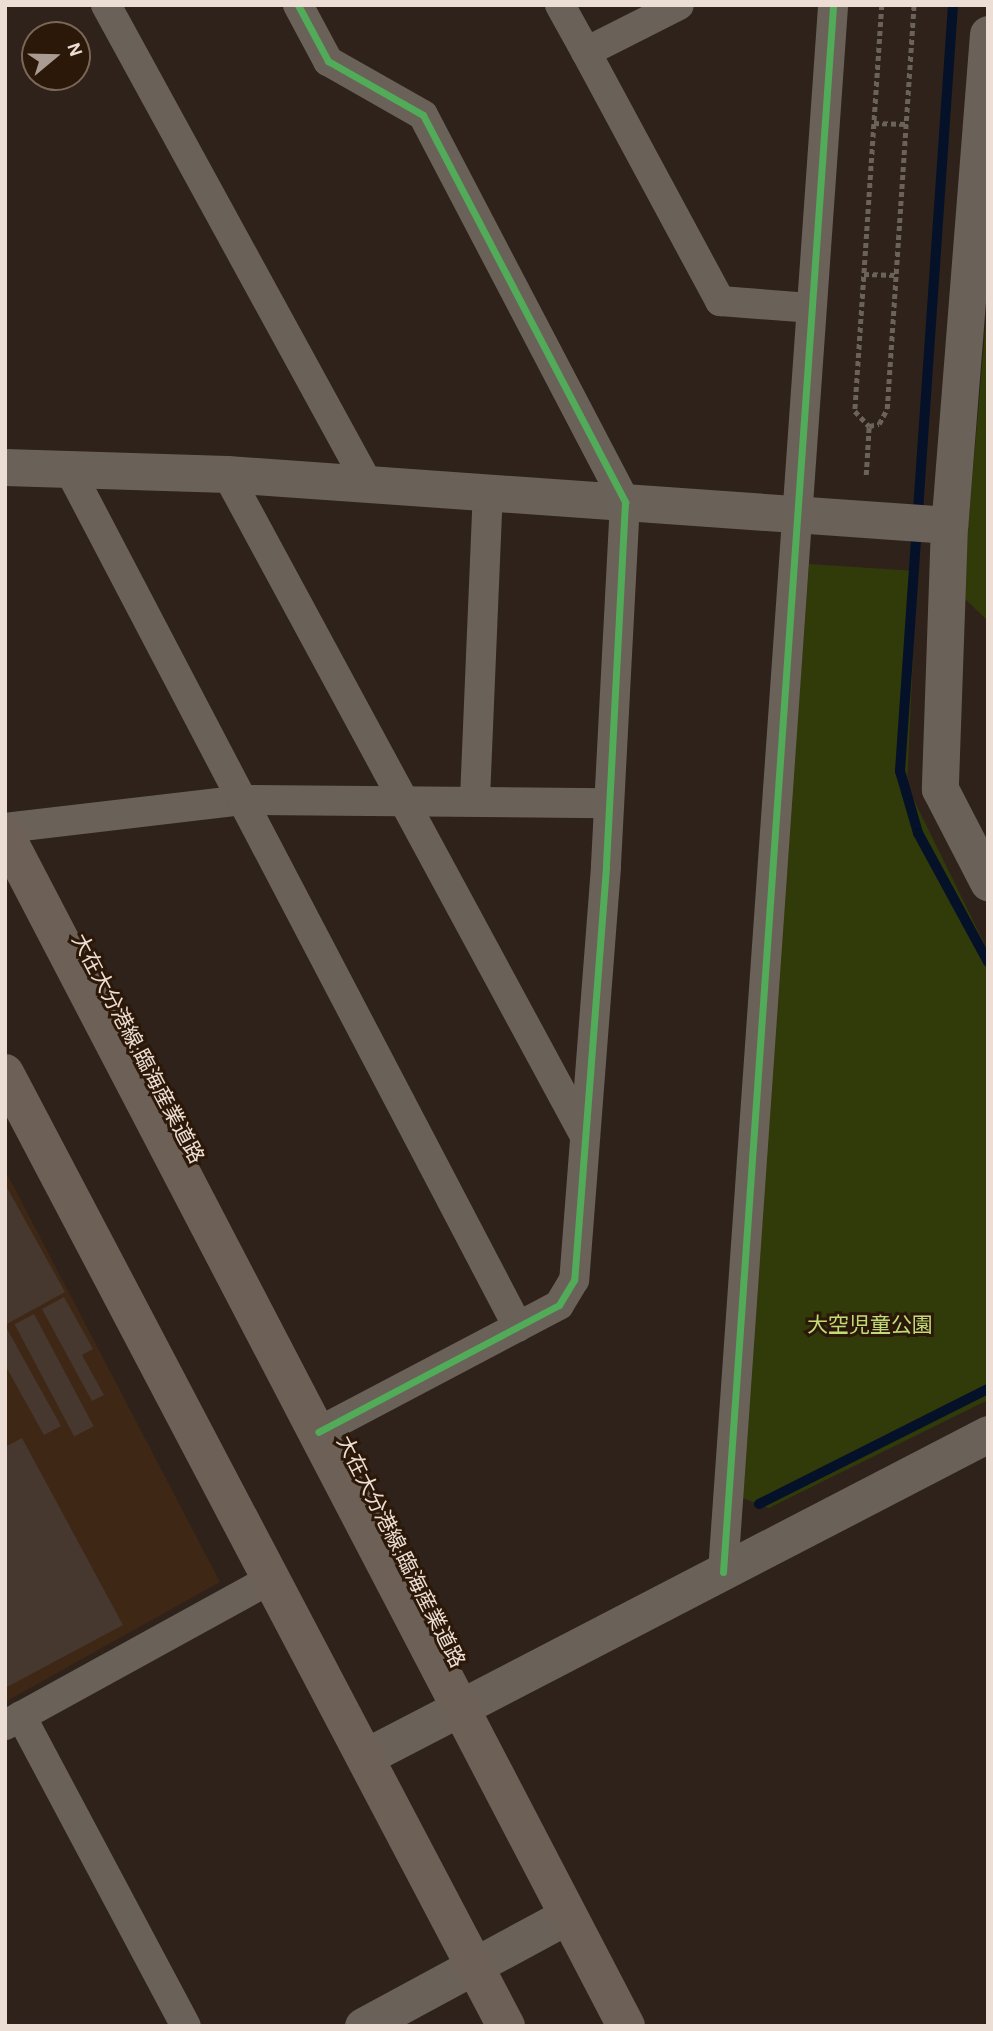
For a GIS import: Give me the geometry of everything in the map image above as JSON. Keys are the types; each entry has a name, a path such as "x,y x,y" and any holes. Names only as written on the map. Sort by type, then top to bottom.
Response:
{"main road":[{"name":"大在大分港線;臨海産業道路","path":"5,834 626,2026"},
{"path":"5,1073 506,2026"}],"street":[{"path":"106,5 368,484"},
{"path":"298,5 328,61 423,115 625,502 585,1136 569,1293 518,1327 318,1432"},
{"path":"560,5 720,301 810,307"},
{"path":"586,52 678,5"},
{"path":"723,1572 795,514 833,5"},
{"path":"988,34 949,525 940,789 988,882"},
{"path":"5,467 227,474 949,525"},
{"path":"70,471 518,1327"},
{"path":"227,474 585,1136"},
{"path":"475,799 488,493"},
{"path":"5,828 242,800 404,797 607,803"},
{"path":"365,1757 988,1434"},
{"path":"186,2026 13,1721 272,1578"},
{"path":"363,2026 568,1915"}],"path":[{"path":"866,475 869,426 855,411 882,5"},
{"path":"869,426 886,415 914,5"},
{"path":"874,123 906,124"},
{"path":"864,274 896,275"}],"shaded area":[{"path":"5,1170 220,1582 5,1702"}],"green space":[{"path":"988,298 988,621 962,596"},
{"name":"大空児童公園","path":"809,564 917,571 907,786 988,951 988,1400 769,1508 740,1497"}],"building":[{"path":"5,1184 65,1292 5,1325"},
{"path":"64,1297 93,1349 82,1355 104,1395 92,1401 42,1309"},
{"path":"34,1314 94,1426 74,1436 15,1324"},
{"path":"7,1329 61,1426 44,1435 5,1365"},
{"path":"22,1438 123,1625 5,1688 5,1447"}],"waterway":[{"path":"953,5 900,771 918,833 988,962"},
{"path":"759,1504 988,1389"}],"cycle path":[{"path":"298,5 328,61 423,115 625,502 606,867 574,1280 559,1305 318,1432"},
{"path":"723,1572 833,5"}]}
